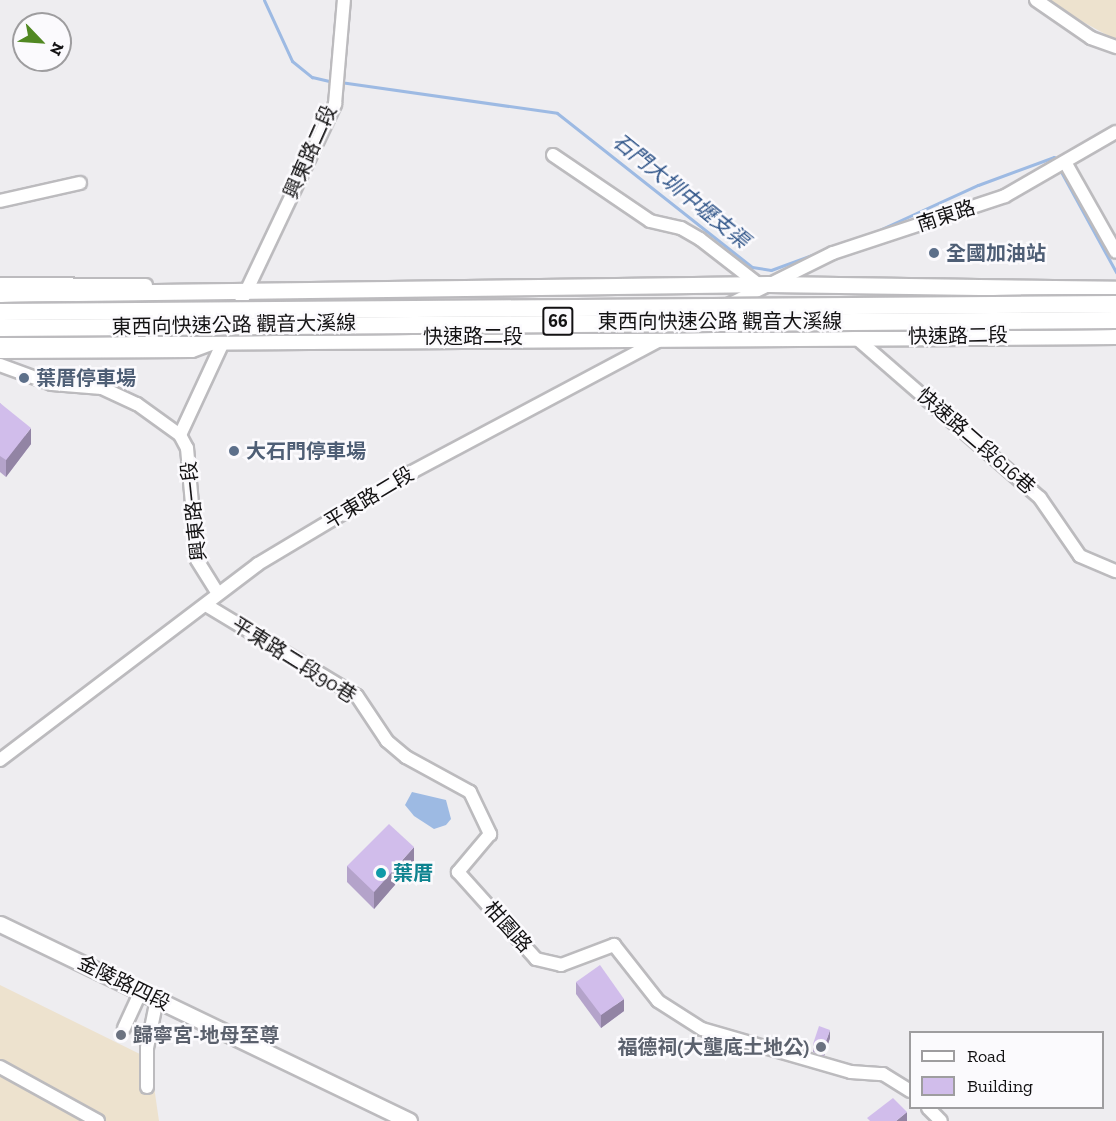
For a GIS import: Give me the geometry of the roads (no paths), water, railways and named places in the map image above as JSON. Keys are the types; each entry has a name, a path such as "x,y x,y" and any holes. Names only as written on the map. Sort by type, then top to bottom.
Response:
{"highway":[{"name":"東西向快速公路 觀音大溪線","path":"0,328 57,319 1116,304"},
{"path":"0,308 57,319"},
{"name":"東西向快速公路 觀音大溪線","path":"0,312 57,319 1116,320"},
{"path":"0,337 57,319"}],"main road":[{"name":"66","path":"0,294 243,295 763,284 1116,289"},
{"name":"快速路二段","path":"0,343 669,335 1116,336"},
{"name":"金陵路四段","path":"0,925 410,1121"}],"street":[{"name":"興東路二段","path":"243,295 335,105 344,0"},
{"path":"1036,0 1091,38 1116,47"},
{"name":"南東路","path":"763,284 833,253 1005,196 1116,132"},
{"path":"553,155 650,221 681,228 763,284"},
{"path":"1060,164 1116,252"},
{"path":"0,201 80,183"},
{"path":"0,284 232,286 243,295"},
{"name":"平東路二段","path":"0,760 206,605 218,593 410,473 763,284"},
{"name":"興東路一段","path":"218,593 200,571 187,448 180,435 243,295"},
{"name":"快速路二段616巷","path":"855,337 1040,498 1080,556 1116,571"},
{"name":"快速路二段","path":"0,352 192,351 225,339"},
{"path":"0,365 52,384 102,388 137,404 180,435"},
{"name":"平東路二段90巷","path":"206,605 357,696 387,741 406,757 470,792 490,834 458,872"},
{"name":"柑園路","path":"458,872 536,959 561,965 614,945 658,1002 702,1029 851,1072 882,1074 909,1090"},
{"path":"124,1028 141,991"},
{"path":"147,1088 147,1048 157,999"},
{"path":"0,1067 98,1121"},
{"path":"929,1109 941,1121"}],"water":[{"path":"412,792 446,800 451,819 446,825 434,829 414,816 405,805"}],"waterway":[{"name":"石門大圳中壢支渠","path":"264,0 292,61 312,77 334,82"},
{"name":"石門大圳中壢支渠","path":"340,82 557,113 752,267 771,270 877,231 978,185 1054,157 1056,162"},
{"name":"石門大圳中壢支渠","path":"1059,168 1116,272"}],"place":[{"name":"全國加油站","path":"934,253"},
{"name":"葉厝停車場","path":"24,378"},
{"name":"大石門停車場","path":"234,451"},
{"name":"葉厝","path":"381,873"},
{"name":"歸寧宮-地母至尊","path":"121,1035"},
{"name":"福德祠(大壟底土地公)","path":"821,1047"}]}
